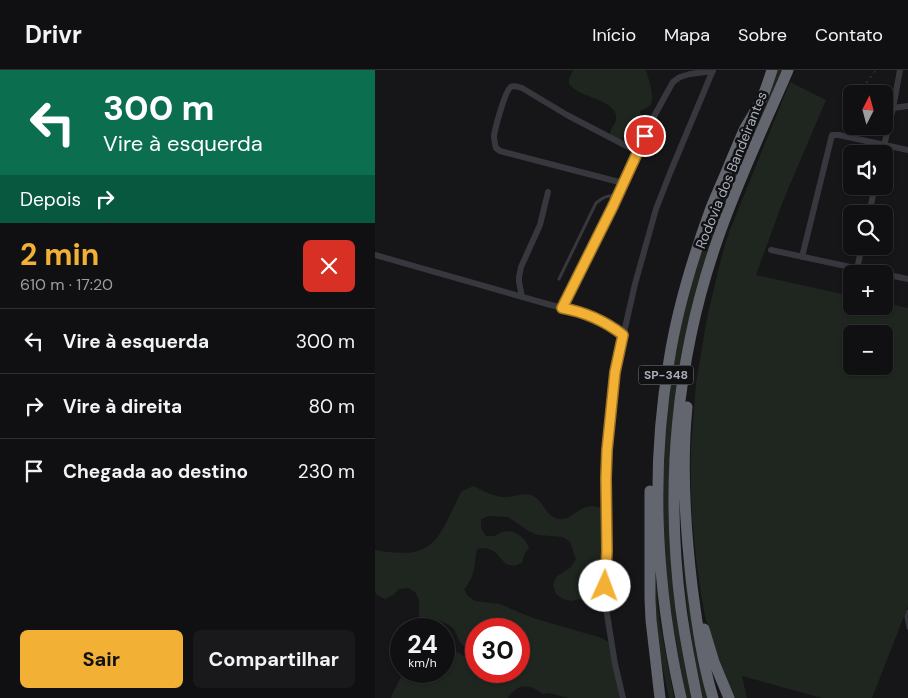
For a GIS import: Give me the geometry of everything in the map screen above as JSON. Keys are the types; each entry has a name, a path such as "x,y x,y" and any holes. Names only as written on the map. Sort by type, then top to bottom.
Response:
{"highway":[{"name":"Rodovia dos Bandeirantes","path":"681,698 667,624 658,516 658,460 664,392 669,359 682,302 711,208 745,129 762,99 772,70"},
{"name":"Rodovia dos Bandeirantes","path":"697,698 681,608 676,555 673,493 680,394 693,325 717,242 736,190 788,70"},
{"path":"713,698 702,652 687,543 683,460 689,383 698,326 711,274 726,228 772,118 788,70"},
{"path":"664,698 651,620 653,444 661,381 670,333 681,292 693,264"},
{"path":"692,584 714,662 729,698"},
{"path":"657,662 660,698"}],"street":[{"path":"900,70 893,108 908,106"},
{"path":"562,308 618,196 652,120 673,82 680,77 690,74 713,71"},
{"path":"623,698 615,664 605,602 607,450 615,372 644,248 670,172 713,71"},
{"path":"623,183 496,148 494,137 508,89 516,86 522,88 567,115 638,152"},
{"path":"802,257 832,135 884,145 886,135"},
{"path":"893,147 908,150"},
{"path":"522,297 519,277 521,268 540,225 548,192"},
{"path":"771,250 843,266"},
{"path":"375,255 581,312 602,320 623,335"},
{"path":"893,276 908,279"}],"lane":[{"path":"559,279 596,203 608,195 618,196"},
{"path":"908,611 906,616 908,628"}],"path":[{"path":"864,85 876,70"}],"shaded area":[{"path":"573,70 646,70 651,87 652,101 649,106 640,111 642,120 640,125 629,131 618,143 615,141 610,133 616,121 616,114 608,105 579,92 569,84"},
{"path":"774,70 785,70 714,238 671,463 694,698 684,698 668,617 661,460 677,334 705,235"},
{"path":"790,82 826,100 783,201 756,275 843,294 843,315 893,315 893,305 908,308 908,606 872,698 822,698 742,676 747,698 731,698 721,671 705,616 697,567 692,518 691,449 696,383 707,318 729,232"},
{"path":"474,486 499,496 530,495 537,498 550,515 558,519 569,517 583,508 594,506 601,508 606,547 605,603 580,599 571,601 563,599 556,594 553,585 556,577 571,567 576,559 570,542 563,537 538,535 530,532 508,517 489,516 481,519 481,528 486,536 494,536 510,531 518,534 525,540 529,548 524,555 522,563 514,566 506,564 494,551 486,548 477,549 473,575 464,589 468,596 475,601 500,604 533,618 602,638 610,643 620,698 568,698 549,693 543,694 533,688 524,686 516,689 508,698 391,697 398,683 455,683 455,651 465,656 465,683 530,683 530,618 465,618 465,646 460,643 455,631 455,618 419,617 419,600 415,592 408,588 399,589 385,599 375,592 375,550 404,553 424,549 444,528 462,491"},
{"path":"682,555 709,698 703,698 696,663"},
{"path":"655,568 659,618 674,698 669,698 659,649 656,621"}],"route":[{"path":"605,586 607,450 615,372 623,335 602,320 581,312 562,308 613,206 645,136"}]}
